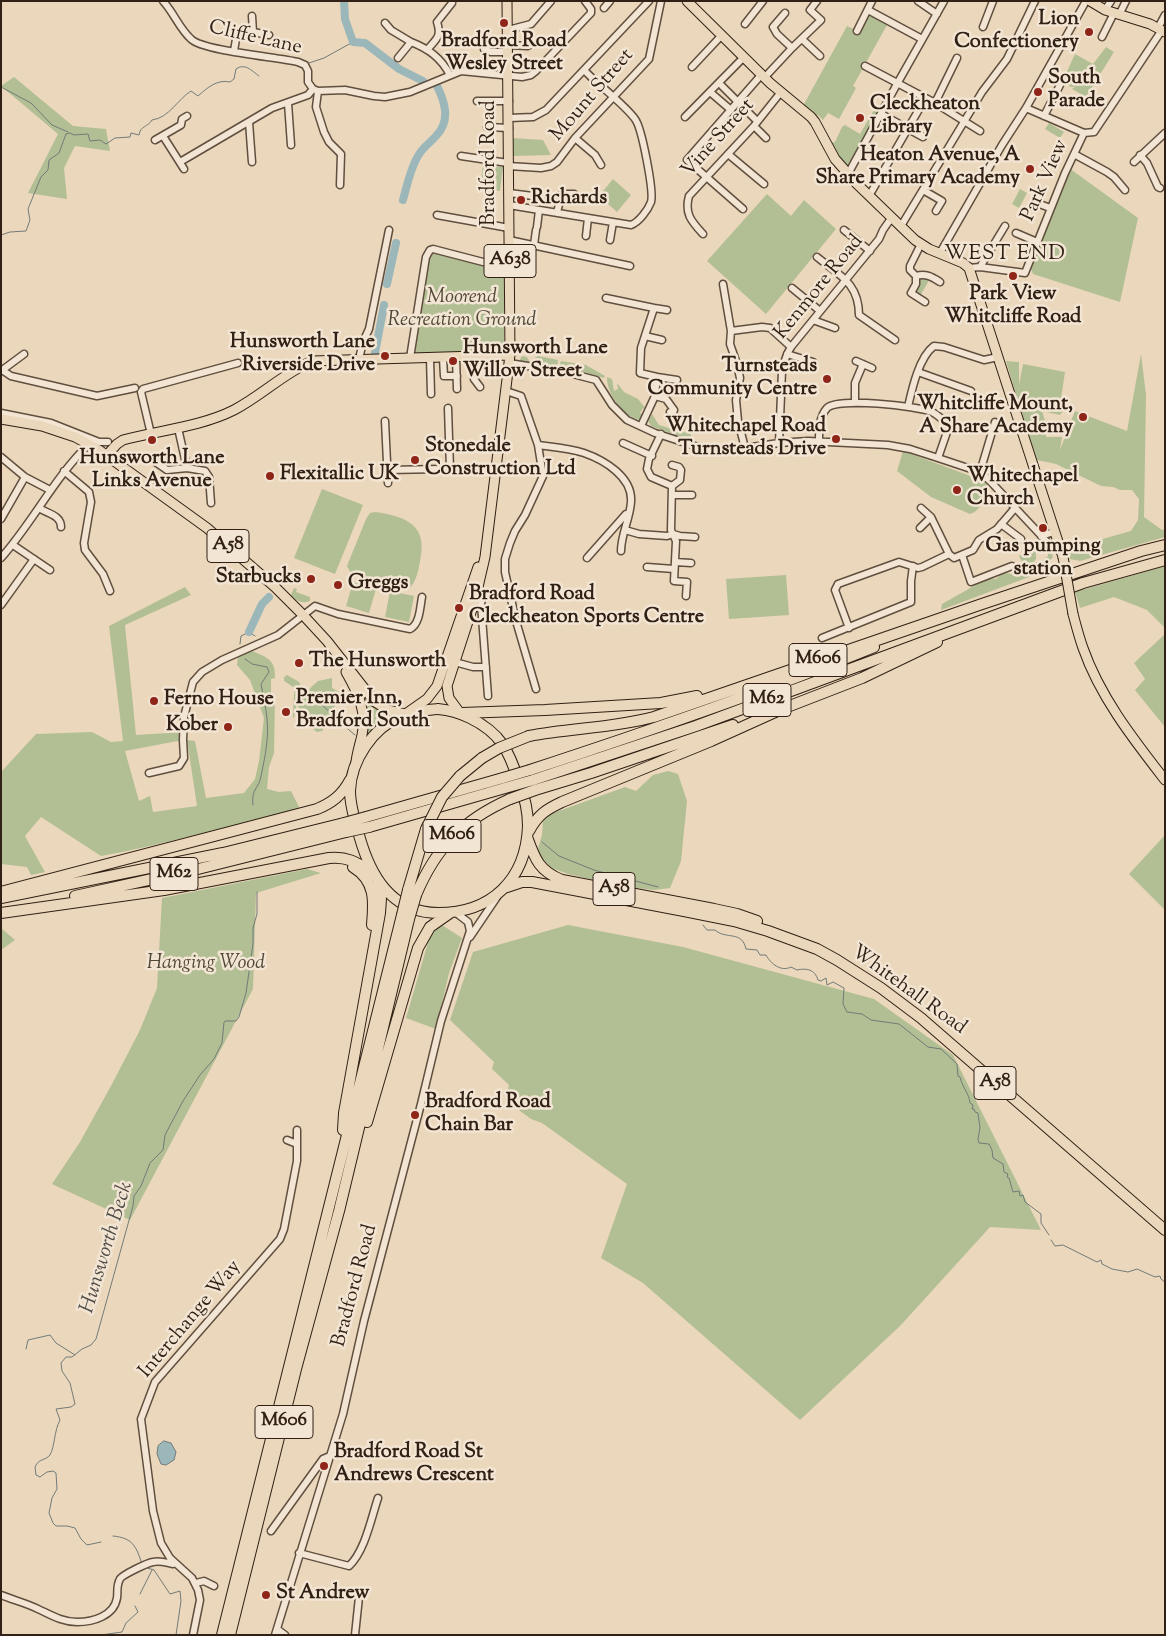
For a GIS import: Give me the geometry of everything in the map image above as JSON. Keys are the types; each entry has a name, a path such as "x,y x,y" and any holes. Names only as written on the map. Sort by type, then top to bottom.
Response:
{"highway":[{"name":"M62","path":"533,780 605,746 801,677 982,604 1141,551 1165,545"},
{"name":"M62","path":"1,912 198,869 504,783 533,780 696,726 1083,583 1165,560"},
{"name":"M606","path":"222,1635 341,1157 412,892 426,828 442,797 460,776 482,758 499,748 529,736 559,730 630,723 654,717 982,604"},
{"name":"M606","path":"412,892 452,836 472,820 510,799 533,780 591,773 782,709 862,678 999,613"},
{"path":"1,892 317,809 329,804 338,797 367,744 378,731 394,719 405,714 438,709 460,713 661,703 687,699 777,674"},
{"path":"527,835 539,815 562,802 711,741 782,709"},
{"path":"1,912 164,890 329,858 342,858 358,863 375,877 391,896 409,907 427,913 453,912 480,906 503,889 519,866 527,835 528,819 521,787 510,755 498,737 488,727 460,713"},
{"path":"353,772 350,796 353,815 363,850 375,877"},
{"name":"M62","path":"1,898 345,828"},
{"name":"A58","path":"527,835 538,863 553,876 571,882 737,914 778,929 817,949"},
{"path":"294,865 343,863 357,869 368,881 372,890 373,900 368,974"},
{"name":"M606","path":"341,1157 344,1113 380,907 380,894 375,877"},
{"name":"Whitehall Road","path":"503,889 522,882 532,882 652,904 734,921 817,949 881,988 920,1018 1165,1230"},
{"name":"M606","path":"339,1211 356,1162 418,948 430,927 453,912"},
{"name":"M606","path":"230,1635 296,1369 339,1211 405,917"}],"main road":[{"name":"Bradford Road","path":"405,714 430,696 450,661 475,600 488,533 510,359 507,1"},
{"path":"1090,1 1113,12 1158,28"},
{"path":"689,2 744,57 815,122 835,159 869,196 921,244 963,263 969,268 1059,546 1073,614 1083,648 1098,682 1116,713 1165,780"},
{"path":"107,455 123,440 178,428 235,410 312,361 473,356 510,359"},
{"name":"A58","path":"1,419 67,432 107,455 207,528 276,587 336,653 375,702 388,710 405,714"},
{"name":"A58","path":"336,653 357,692 363,708 364,725 353,772"},
{"name":"Bradford Road","path":"450,661 447,690 451,701 460,713"}],"street":[{"name":"Cliffe Lane","path":"163,1 181,28 194,42 214,48 286,59 305,65 308,71 308,82 316,90"},
{"path":"508,30 531,24 551,1"},
{"path":"163,136 182,166 272,108 308,96 316,90 344,90 385,97 410,92 461,72 527,76 536,71 591,13 591,9 585,1"},
{"path":"604,8 610,1"},
{"path":"509,118 528,118 539,115 546,110 649,1"},
{"name":"Mount Street","path":"461,156 508,165 541,168 551,166 557,162 576,138 649,59 662,1"},
{"path":"745,24 763,1"},
{"path":"743,210 687,160 730,110 821,20 810,10 817,1"},
{"path":"857,31 872,1"},
{"path":"918,1 938,12"},
{"path":"848,174 944,1"},
{"path":"983,27 993,1"},
{"path":"901,226 964,121 995,74 1007,60 1036,1"},
{"path":"940,254 1002,145 1026,108 1086,1"},
{"path":"1110,1 1113,12"},
{"path":"1102,37 1113,12 1126,1"},
{"path":"427,50 439,36 440,30 437,22 452,3"},
{"path":"868,10 922,39"},
{"path":"785,13 773,27 777,34 792,48"},
{"path":"1026,108 1084,133 1094,132 1165,14"},
{"path":"252,16 253,32"},
{"path":"385,23 391,30 427,50 443,63 450,75"},
{"path":"234,51 239,35 253,32 269,35"},
{"path":"692,68 722,35"},
{"path":"802,40 820,56"},
{"path":"398,58 411,42"},
{"path":"484,49 490,52 528,46"},
{"path":"685,117 744,57"},
{"path":"934,103 957,58"},
{"path":"865,66 934,103 980,131"},
{"path":"509,205 631,225 637,223 651,203 652,192 636,119 584,70"},
{"path":"1044,116 1060,85"},
{"path":"722,86 738,102 766,138"},
{"path":"316,90 316,107 324,132 329,142 341,154 340,185"},
{"path":"710,92 730,110"},
{"name":"Vine Street","path":"702,234 689,219 687,203 689,196 781,92"},
{"path":"869,196 925,99"},
{"path":"477,101 509,101"},
{"path":"288,102 291,145"},
{"path":"881,114 923,138"},
{"path":"155,140 181,125 182,119 187,116"},
{"path":"249,122 252,162"},
{"path":"487,127 509,128"},
{"name":"Park View","path":"980,267 1025,273 1050,208 1084,133"},
{"path":"1134,162 1165,133"},
{"path":"576,138 595,155 601,165"},
{"path":"728,154 764,184"},
{"path":"1074,154 1114,177 1124,190"},
{"path":"1140,155 1153,173 1157,188"},
{"path":"923,190 942,200 936,211"},
{"path":"509,193 541,197"},
{"path":"557,212 562,194 574,194"},
{"path":"1036,203 1050,208"},
{"path":"534,245 539,210"},
{"path":"437,215 509,228"},
{"name":"Kenmore Road","path":"779,443 782,371 784,360 789,350 870,251 892,217"},
{"path":"586,236 588,218"},
{"path":"610,240 613,222"},
{"path":"969,268 980,267 1006,229"},
{"path":"360,359 369,329 389,230"},
{"path":"844,230 870,251"},
{"name":"Park View","path":"1016,233 1037,242"},
{"path":"510,240 630,266"},
{"path":"921,244 910,266 910,270 916,276 916,284 908,292 925,302"},
{"path":"410,358 426,257 430,250 433,248 510,269"},
{"path":"816,258 850,282 859,303 859,315 895,340"},
{"path":"916,276 921,274 929,275 940,282"},
{"path":"723,284 731,331 730,344 740,378 736,400 738,421 745,448"},
{"path":"792,288 820,311"},
{"path":"606,298 667,310"},
{"path":"654,308 641,348 640,374 677,380"},
{"path":"813,320 835,328"},
{"path":"731,331 762,327 770,328 789,350 814,362"},
{"path":"645,336 662,340"},
{"path":"908,406 918,372 927,352 934,346 944,347 984,360 998,357"},
{"path":"24,354 2,370 11,376 97,396 135,388"},
{"path":"473,356 474,380 480,387"},
{"path":"456,357 457,388"},
{"path":"430,358 431,394"},
{"path":"443,358 444,376 457,376"},
{"path":"510,359 596,380 612,405 627,420 698,447 713,449 745,448 779,443 819,441 888,445 910,449 980,472 1049,544 1059,546"},
{"path":"856,361 872,368"},
{"path":"151,434 141,392 143,389 238,363"},
{"path":"855,402 856,378 863,364"},
{"path":"918,372 971,391"},
{"path":"641,426 655,396 657,377"},
{"path":"506,392 522,396 538,445 543,476 525,515 515,531 505,559 505,572 516,621 536,689"},
{"path":"655,396 666,399 674,410 673,413 670,412"},
{"path":"819,441 819,428 822,416 827,407 834,404 855,402 908,406 931,412 939,416 946,424 947,432 938,458"},
{"path":"448,408 450,469"},
{"path":"1,413 31,418 99,442 108,442"},
{"path":"385,421 388,483"},
{"path":"980,472 995,422"},
{"path":"178,428 187,468"},
{"path":"661,434 648,463 648,473 651,478 672,486"},
{"path":"624,443 652,456"},
{"path":"1,558 13,545 64,471 89,444"},
{"path":"538,445 584,453 599,460 621,475 630,492 631,504 621,551"},
{"path":"1,457 25,477 50,490"},
{"path":"154,461 167,470 187,468 205,471 209,477 211,503"},
{"path":"672,464 681,470 680,480 672,486"},
{"path":"387,470 496,468"},
{"path":"64,471 90,492 92,502 84,543 85,550 103,574 110,591"},
{"path":"1,519 25,477"},
{"path":"672,486 671,530 676,541 674,581 687,582 686,596"},
{"path":"672,495 692,495"},
{"path":"39,508 54,515 61,522 62,527"},
{"path":"921,508 931,517 949,554 954,558 973,550 979,540 994,531 1015,508"},
{"path":"587,558 626,514 629,513"},
{"path":"920,528 931,517"},
{"path":"1001,524 1021,539"},
{"path":"625,530 639,534 667,536 673,534 695,537"},
{"path":"1041,536 1054,532"},
{"path":"13,545 50,570"},
{"path":"849,628 834,590 838,584 899,562 922,567 949,554"},
{"path":"962,555 971,582 1012,566"},
{"path":"1,605 34,559"},
{"path":"648,567 691,563"},
{"path":"822,638 911,602 913,566"},
{"path":"483,593 481,604 488,696"},
{"path":"149,774 179,766 184,758 184,717 193,682 202,672 222,660 278,635 315,606 338,614 410,629 417,620 422,597"},
{"path":"450,661 473,667 486,667"},
{"name":"Bradford Road","path":"466,944 503,889"},
{"name":"Bradford Road","path":"276,1632 299,1552 343,1414 364,1321 441,1021 470,931 465,919 453,912"},
{"name":"Interchange Way","path":"196,1583 165,1552 161,1543 155,1523 140,1422 141,1416 155,1382 280,1239 284,1229 297,1161 297,1130"},
{"path":"286,1140 297,1144"},
{"path":"271,1531 323,1459 330,1456"},
{"path":"299,1552 349,1566 356,1560 362,1549 378,1498"},
{"path":"1,1595 62,1620 78,1622 92,1620 104,1616 114,1606 117,1598 117,1588 120,1579 124,1575 153,1562 175,1563"},
{"path":"194,1635 200,1600 196,1583 204,1581 214,1586"},
{"path":"355,1635 359,1597"},
{"path":"276,1632 285,1635"}],"green space":[{"path":"869,15 887,25 853,86 856,88 839,119 828,113 823,120 803,106 847,26 860,32"},
{"path":"1106,47 1114,52 1086,97 1072,89 1075,87 1071,87 1064,82 1075,54 1093,64"},
{"path":"14,77 73,126 106,129 110,151 75,146 64,168 67,199 28,193 58,134 1,86"},
{"path":"876,107 882,110 848,172 828,143 835,142 842,127 845,125 860,134 874,110 876,110"},
{"path":"1049,123 1064,132 1060,138 1045,129"},
{"path":"513,138 543,140 551,155 513,156"},
{"path":"483,165 503,167 500,191 480,188"},
{"path":"1069,168 1138,218 1120,302 1033,274 1030,266"},
{"path":"613,179 631,195 617,212 599,196"},
{"path":"1020,189 1027,193 1019,208 1012,204"},
{"path":"767,194 791,216 804,200 836,229 766,314 707,261"},
{"name":"Moorend Recreation Ground","path":"433,252 502,269 505,276 504,344 497,351 415,353 428,259"},
{"path":"918,277 929,277 920,296 915,291"},
{"path":"1141,354 1146,395 1144,517 1162,530 1165,529 1165,537 1080,561 1070,559 1067,549 1131,531 1138,520 1139,499 1132,490 1120,490 1101,486 1056,464 1037,460 1006,361 1019,362 1019,385 1023,364 1065,372 1060,405 1063,411 1060,415 1042,411 1046,424 1046,437 1062,437 1060,450 1075,411 1127,431"},
{"path":"522,356 527,357 529,361 526,364 519,361"},
{"path":"538,356 558,360 557,367 529,361"},
{"path":"561,361 586,365 605,376 604,378 559,367"},
{"path":"607,377 612,379 614,391 618,389 617,383 624,392 638,399 646,409 643,408 640,413 643,415 639,420 627,414 617,403 609,390"},
{"path":"652,414 659,425 690,433 691,441 651,426 648,421"},
{"path":"903,451 984,481 989,487 980,507 970,514 931,497 897,471"},
{"path":"322,489 363,505 335,574 294,558"},
{"path":"376,512 406,520 418,531 422,549 420,561 416,577 408,590 391,588 352,575 347,566 366,519 370,513"},
{"path":"1040,543 1050,550 1053,557 1045,571 941,610 942,604 988,578 996,579 1003,574 1016,572 1017,568 1032,564 1023,564 1019,556","holes":["1041,551 1048,554 1042,561 1043,565 1039,565 1037,562 1032,564 1036,559 1036,553"]},
{"path":"1165,566 1165,628 1147,610 1114,597 1080,608 1075,592"},
{"path":"786,575 789,615 729,619 726,579"},
{"path":"353,582 376,589 369,613 346,606"},
{"path":"185,587 191,595 125,625 136,735 184,732 183,740 125,751 139,801 150,796 153,812 197,806 187,740 195,741 206,798 244,793 255,779 264,718 250,680 237,665 238,657 252,651 270,660 275,672 275,678 271,679 271,696 275,697 274,753 269,767 267,789 279,792 291,791 300,809 151,846 101,856 41,817 25,836 45,872 31,875 27,867 1,864 1,772 36,734 92,732 111,742 123,741 109,626"},
{"path":"294,588 297,589 296,592 310,597 310,601 302,602 295,599 291,595"},
{"path":"390,591 414,596 409,622 385,617"},
{"path":"1165,634 1165,727 1135,690 1145,679 1134,663"},
{"path":"287,675 299,682 303,690 307,691 318,681 332,678 332,688 341,693 341,700 336,703 334,708 329,710 332,715 330,720 324,720 325,727 322,731 317,732 313,729 316,720 308,715 309,712 307,716 301,714 297,703 293,717 295,688 284,681 284,677"},
{"path":"364,696 375,707 390,715 377,724 366,736 367,707"},
{"path":"668,771 678,774 687,801 681,861 670,888 654,890 620,886 568,874 552,868 542,859 538,848 542,835 543,821 548,815 625,787 636,791 653,775"},
{"path":"1165,835 1165,910 1129,874"},
{"name":"Hanging Wood","path":"307,869 321,873 256,893 253,989 130,1220 52,1184 80,1142 112,1084 140,1030 157,988 162,898"},
{"path":"442,925 462,938 449,973 436,1029 406,1018 429,939 432,933"},
{"path":"568,925 683,947 874,999 953,1055 1041,1230 990,1227 901,1325 800,1420 643,1283 601,1258 627,1184 542,1123 531,1119 505,1100 509,1085 492,1069 494,1062 450,1020 473,952"},
{"path":"1,928 15,940 1,950"}],"water":[{"path":"164,1441 171,1443 176,1452 174,1460 166,1465 161,1464 157,1454 158,1446"}],"waterway":[{"path":"344,1 345,19 353,42 365,43 399,69 423,81"},
{"path":"309,63 324,58 353,42"},
{"path":"1,235 10,232 26,231 30,220 28,209 41,177 48,170 49,160 59,153 66,134 88,134 90,141 100,140 106,144 115,138 130,137 131,133 139,135 141,130 152,120 163,116 186,94 191,91 198,96 217,83 230,82 234,79 236,69 239,67 248,68 259,76"},
{"path":"403,200 415,161 444,124 444,105 437,86"},
{"path":"1,87 31,103 52,125 68,132"},
{"path":"387,284 396,243"},
{"path":"375,353 384,305"},
{"path":"249,632 262,604 269,597"},
{"name":"Hunsworth Beck","path":"240,644 241,636 249,632 255,636"},
{"name":"Hunsworth Beck","path":"245,659 252,664 267,667 269,672 261,684 267,715 267,740 260,780 253,795 253,805"},
{"path":"303,686 355,735"},
{"path":"542,842 559,856 594,870 658,887"},
{"name":"Hunsworth Beck","path":"101,1542 87,1545 75,1528 56,1526 53,1523 49,1513 52,1498 57,1489 56,1473 53,1471 47,1472 40,1477 36,1475 35,1467 38,1462 48,1457 52,1451 60,1420 56,1409 71,1407 75,1404 70,1383 62,1371 61,1363 66,1357 72,1357 91,1345 96,1339 133,1206 134,1196 141,1186 150,1163 163,1150 165,1135 183,1101 200,1075 214,1059 222,1043 224,1022 236,1021 239,1017 246,993 253,944 253,928 257,914 257,892"},
{"path":"703,925 707,930 715,930 724,935 741,939 746,949 757,950 760,955 766,955 773,964 780,968 791,967 797,970 810,970 817,976 818,980 821,981 826,978 827,985 833,982 844,988 843,1004 847,1012 862,1014 871,1020 899,1024 928,1047 941,1049 957,1064 958,1076 970,1103 973,1105 972,1109 978,1113 979,1143 989,1144 993,1158 1003,1164 1004,1172 1008,1174 1007,1177 1013,1192 1019,1191 1020,1196 1023,1195 1025,1202 1041,1214 1041,1223 1049,1235"},
{"path":"1051,1240 1055,1246 1063,1245 1097,1262 1101,1260 1102,1264 1112,1269 1128,1272 1137,1269 1155,1277 1160,1276 1165,1282"},
{"path":"26,1349 28,1340 50,1335 56,1343 75,1355"},
{"name":"Hunsworth Beck","path":"113,1536 120,1537 133,1544 142,1564"},
{"path":"144,1567 154,1570 170,1594 180,1591 181,1601 176,1635"},
{"path":"140,1594 152,1570"},
{"path":"101,1635 122,1632 126,1623 138,1612 135,1606"}],"place":[{"name":"Bradford Road Wesley Street","path":"504,23"},
{"name":"Lion Confectionery","path":"1089,32"},
{"name":"South Parade","path":"1038,92"},
{"name":"Cleckheaton Library","path":"860,118"},
{"name":"Heaton Avenue, A Share Primary Academy","path":"1030,169"},
{"name":"Richards","path":"521,200"},
{"name":"Park View Whitcliffe Road","path":"1013,276"},
{"name":"Hunsworth Lane Riverside Drive","path":"385,356"},
{"name":"Hunsworth Lane Willow Street","path":"453,361"},
{"name":"Turnsteads Community Centre","path":"827,379"},
{"name":"Whitcliffe Mount, A Share Academy","path":"1083,417"},
{"name":"Whitechapel Road Turnsteads Drive","path":"836,439"},
{"name":"Hunsworth Lane Links Avenue","path":"152,440"},
{"name":"Stonedale Construction Ltd","path":"415,460"},
{"name":"Flexitallic UK","path":"270,476"},
{"name":"Whitechapel Church","path":"957,490"},
{"name":"Gas pumping station","path":"1043,528"},
{"name":"Starbucks","path":"311,579"},
{"name":"Greggs","path":"338,585"},
{"name":"Bradford Road Cleckheaton Sports Centre","path":"459,608"},
{"name":"The Hunsworth","path":"299,663"},
{"name":"Ferno House","path":"154,701"},
{"name":"Premier Inn, Bradford South","path":"286,712"},
{"name":"Kober","path":"228,727"},
{"name":"Bradford Road Chain Bar","path":"415,1115"},
{"name":"Bradford Road St Andrews Crescent","path":"324,1466"},
{"name":"St Andrew","path":"266,1595"}],"district":[{"name":"WEST END","path":"1005,255"}]}
